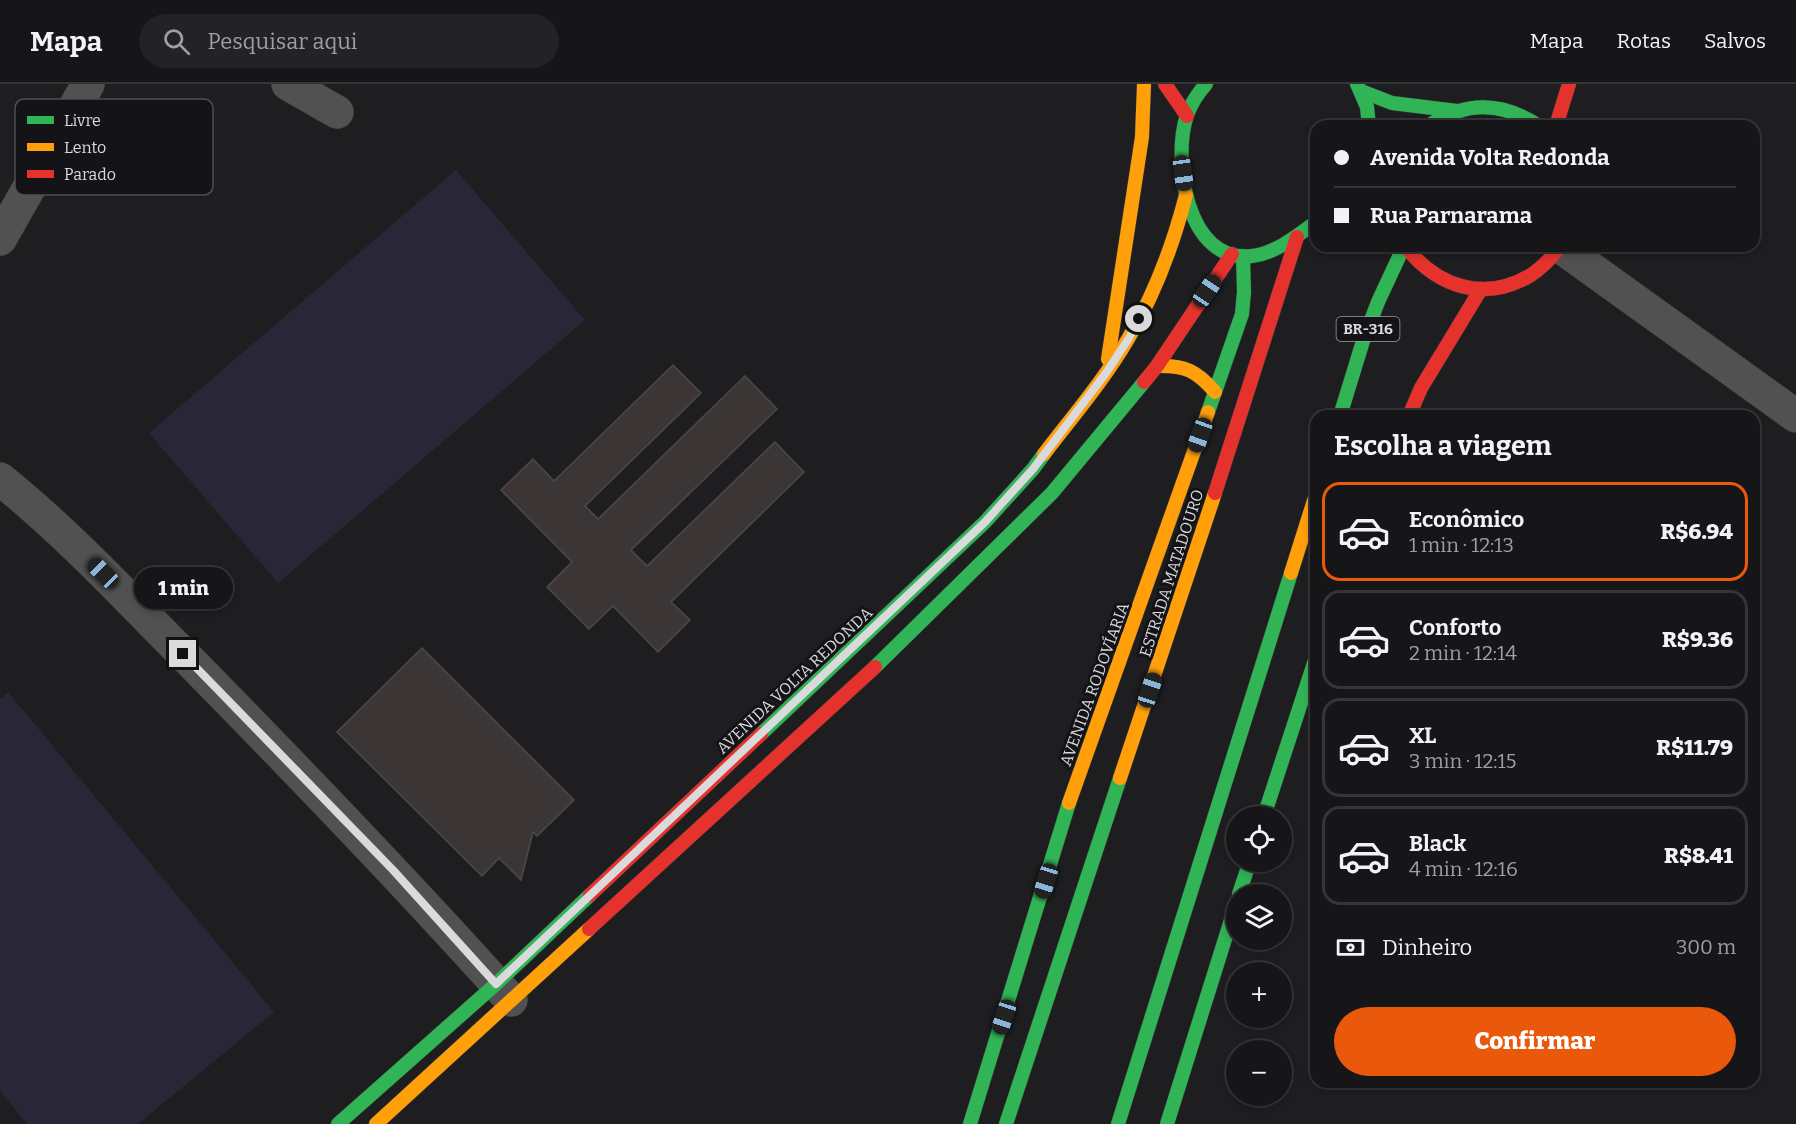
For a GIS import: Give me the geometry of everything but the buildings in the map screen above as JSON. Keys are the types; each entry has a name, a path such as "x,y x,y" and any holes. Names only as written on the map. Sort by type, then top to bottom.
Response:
{"main road":[{"path":"1106,373 1142,137 1144,84"},
{"path":"1165,84 1186,116"},
{"path":"1206,84 1200,90 1186,116 1182,147 1186,195 1192,216 1201,233 1215,247 1237,255 1258,254 1297,237 1310,226"},
{"path":"1558,120 1569,84"},
{"path":"1360,87 1392,103 1462,109 1500,107 1532,120"},
{"path":"1360,87 1367,107 1368,120"},
{"path":"1435,120 1462,109 1478,92"},
{"name":"AVENIDA VOLTA REDONDA","path":"376,1124 503,992 985,522 1033,469 1106,373 1129,338 1164,267 1176,234 1186,195"},
{"name":"ESTRADA MATADOURO","path":"1006,1124 1297,237"},
{"name":"BR-316","path":"1342,410 1363,341 1378,302 1402,252"},
{"path":"1410,252 1419,263 1437,277 1458,286 1481,289 1504,287 1526,278 1545,265 1557,252"},
{"name":"AVENIDA VOLTA REDONDA","path":"338,1124 503,992 878,664 1052,493 1157,366 1237,255"},
{"name":"AVENIDA RODOVÍARIA","path":"970,1124 1076,781 1242,314 1244,292 1237,255"},
{"path":"1412,410 1421,388 1481,289"},
{"path":"1157,366 1173,365 1191,370 1215,392"},
{"path":"1118,1124 1310,513"},
{"path":"1267,806 1310,675"},
{"path":"1167,1124 1226,936"}],"street":[{"path":"79,99 87,84"},
{"path":"288,84 337,112"},
{"path":"0,239 25,195"},
{"path":"1568,252 1796,416"},
{"path":"0,479 76,545 393,870 503,992"},
{"path":"1046,881 1083,894"},
{"path":"1024,952 1060,962"}],"shaded area":[{"path":"456,170 585,320 278,583 149,433"},
{"path":"8,692 274,1012 138,1124 27,1124 0,1091 0,699"}],"traffic: fast":[{"path":"1206,84 1187,115 1183,134 1184,181 1189,205 1198,227 1212,244 1230,254 1252,256 1286,243 1310,226"},
{"path":"1357,84 1367,107 1368,120"},
{"path":"1361,91 1392,103 1457,111"},
{"path":"1438,120 1456,112 1484,107 1511,112 1528,120"},
{"path":"1342,410 1363,341 1401,252"},
{"path":"1208,412 1242,314 1243,256"},
{"path":"875,667 1052,493 1144,382"},
{"path":"761,734 985,522 1044,454"},
{"path":"1118,1124 1291,573"},
{"path":"1267,806 1310,675"},
{"path":"1006,1124 1120,778"},
{"path":"970,1124 1069,803"},
{"path":"1242,884 1246,872"},
{"path":"338,1124 496,984 590,895"},
{"path":"1167,1124 1226,936"}],"traffic: slow":[{"path":"1108,359 1142,137 1144,84"},
{"path":"1044,454 1109,369 1138,322 1162,269 1186,195"},
{"path":"1157,366 1183,368 1190,371 1215,392"},
{"path":"1069,803 1208,412"},
{"path":"1120,778 1215,493"},
{"path":"1291,573 1310,513"},
{"path":"376,1124 589,929"}],"traffic: jam":[{"path":"1165,84 1187,116"},
{"path":"1558,120 1569,84"},
{"path":"1215,493 1297,237"},
{"path":"1411,252 1432,272 1447,281 1479,289 1496,288 1531,275 1556,252"},
{"path":"1144,382 1232,254"},
{"path":"1412,410 1421,388 1481,289"},
{"path":"589,929 875,667"},
{"path":"590,895 761,734"}],"route":[{"path":"183,654 393,870 496,984 985,522 1033,469 1106,373 1139,319"}]}
